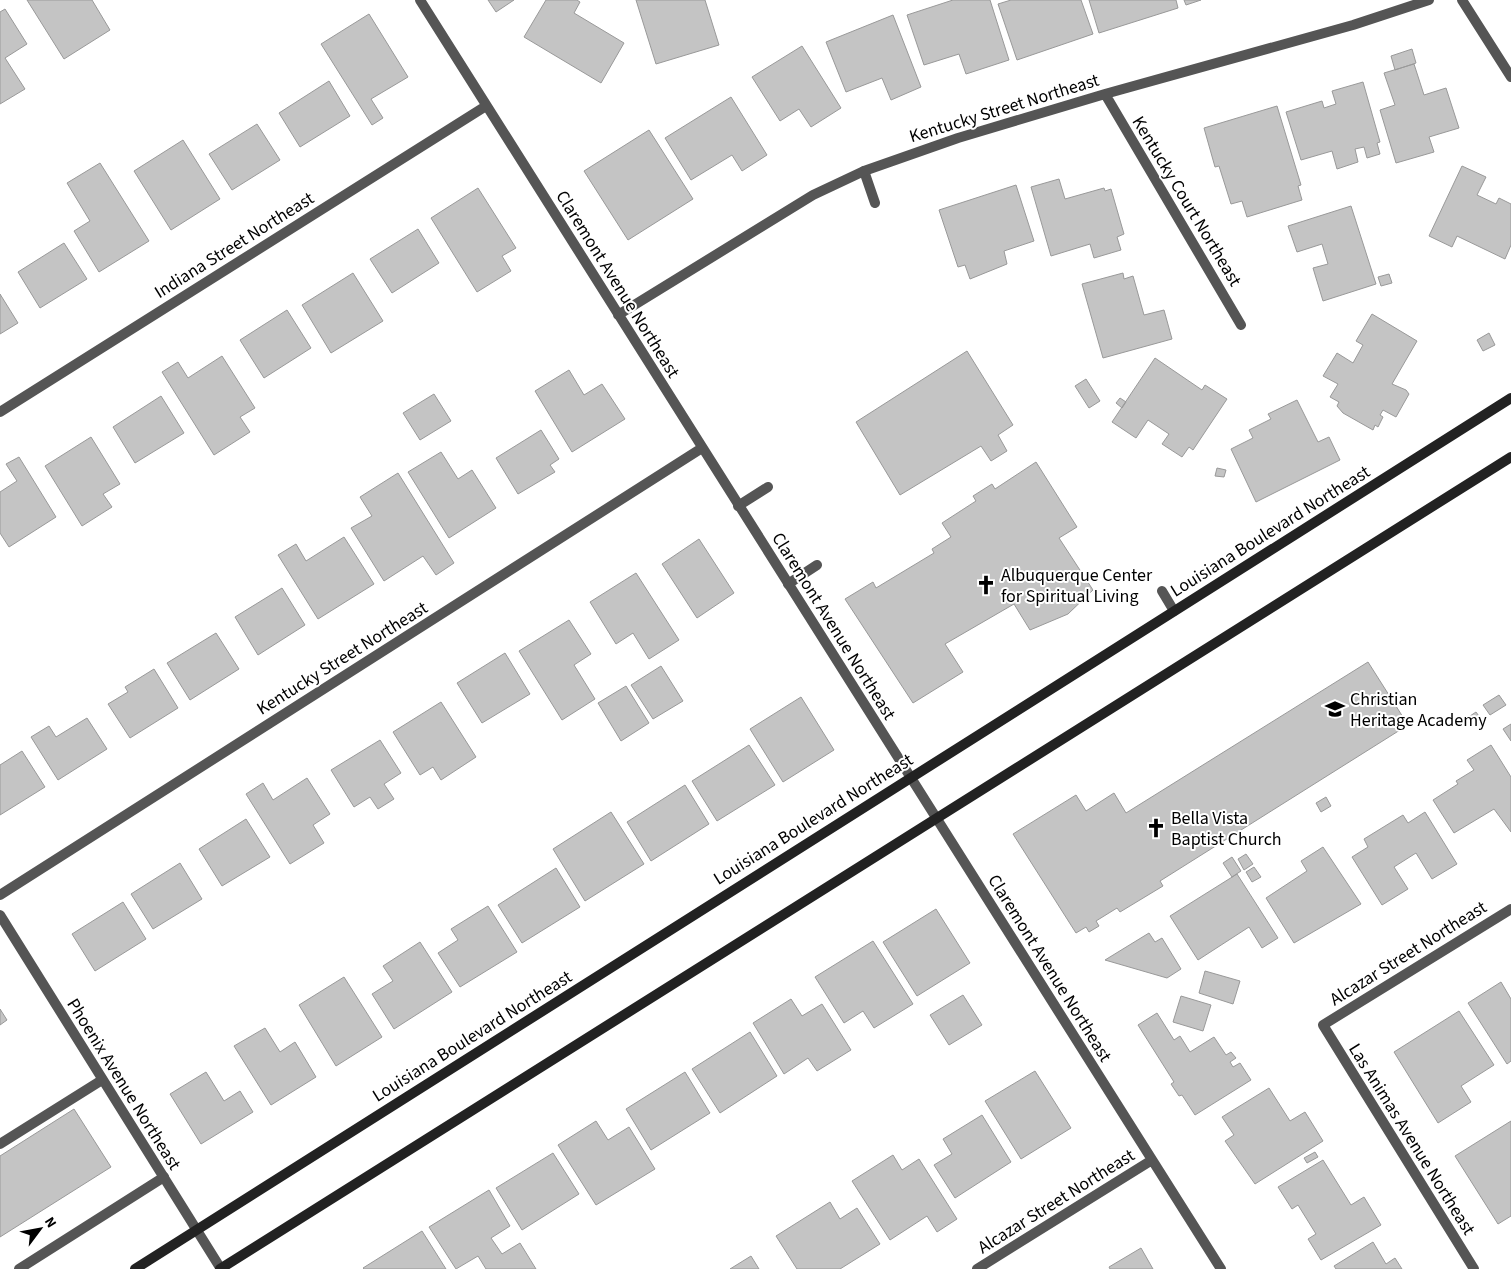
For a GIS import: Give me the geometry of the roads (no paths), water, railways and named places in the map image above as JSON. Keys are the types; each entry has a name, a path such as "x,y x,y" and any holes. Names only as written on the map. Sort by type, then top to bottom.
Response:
{"main road":[{"name":"Louisiana Boulevard Northeast","path":"135,1269 910,776 1511,398"},
{"path":"220,1269 1511,457"}],"street":[{"name":"Claremont Avenue Northeast","path":"420,0 1221,1269"},
{"name":"Kentucky Street Northeast","path":"618,315 814,195 864,171 958,138 1104,94 1353,25 1429,0"},
{"path":"1462,0 1511,77"},
{"name":"Kentucky Court Northeast","path":"1104,94 1241,325"},
{"name":"Indiana Street Northeast","path":"0,412 486,106"},
{"path":"864,171 874,203"},
{"name":"Kentucky Street Northeast","path":"0,896 702,448"},
{"path":"738,506 768,486"},
{"path":"788,584 818,565"},
{"path":"1162,591 1174,611"},
{"name":"Alcazar Street Northeast","path":"1323,1025 1511,908"},
{"name":"Phoenix Avenue Northeast","path":"0,915 220,1269"},
{"name":"Las Animas Avenue Northeast","path":"1323,1025 1474,1269"},
{"path":"0,1144 102,1080"},
{"name":"Alcazar Street Northeast","path":"977,1269 1152,1160"},
{"path":"19,1269 164,1178"}],"place":[{"name":"Albuquerque Center for Spiritual Living","path":"986,585"},
{"name":"Christian Heritage Academy","path":"1335,709"},
{"name":"Bella Vista Baptist Church","path":"1156,828"}]}
